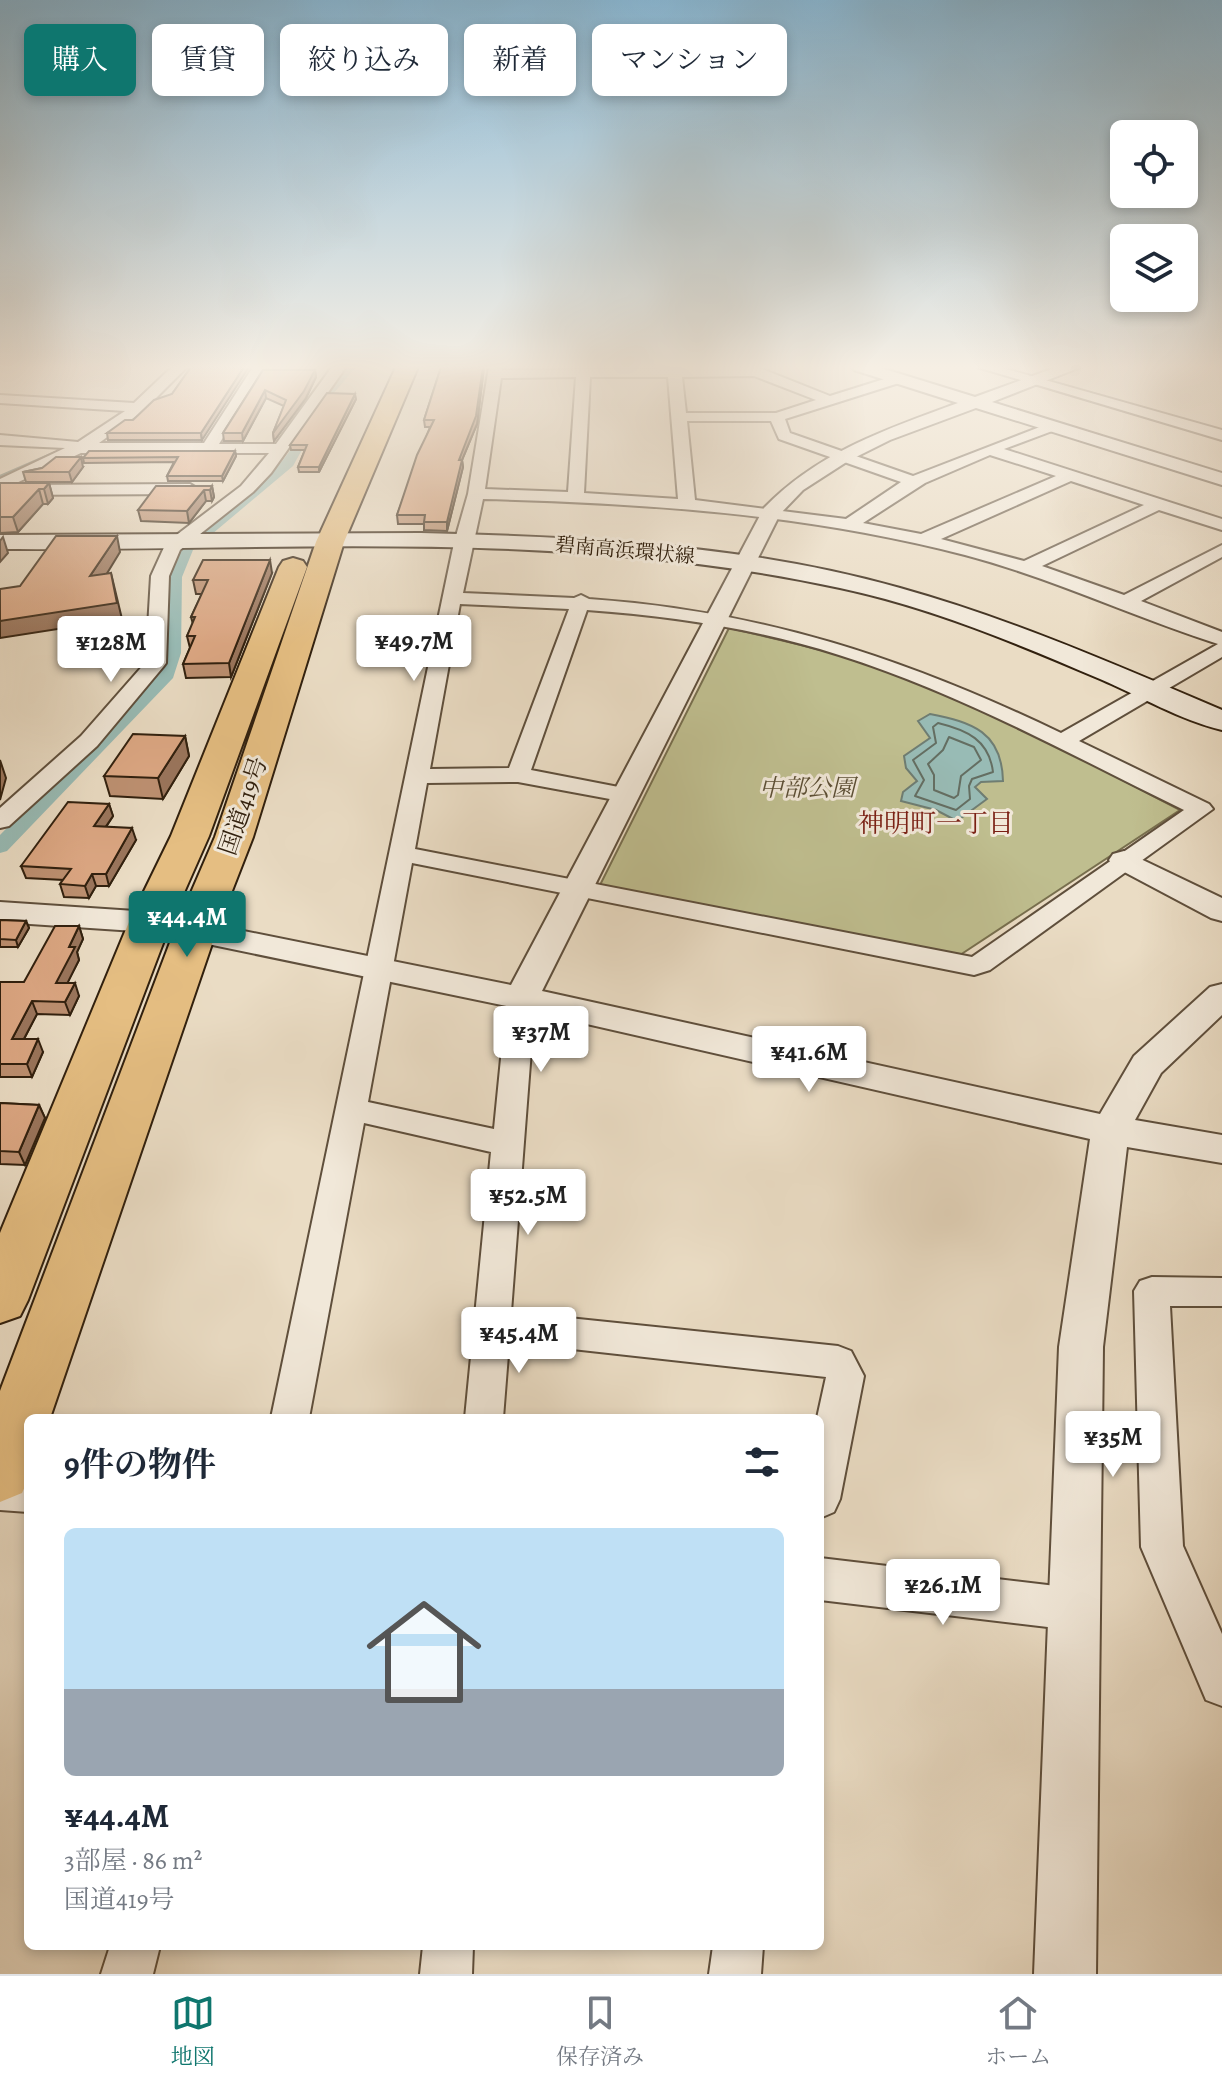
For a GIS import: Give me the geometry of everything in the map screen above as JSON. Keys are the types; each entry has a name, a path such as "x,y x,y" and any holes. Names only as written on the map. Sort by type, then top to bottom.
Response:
{"highway":[{"name":"国道419号","path":"0,1473 195,932 234,837 316,542 345,459"},
{"name":"国道419号","path":"0,1300 150,922 316,542 359,459"}],"main road":[{"name":"碧南高浜環状線","path":"0,542 555,544 665,551 747,563 841,580 982,621 1222,721"}],"street":[{"path":"5,479 47,459"},
{"path":"0,821 89,741 156,663 160,576 172,547 247,489 272,459"},
{"path":"291,1414 481,459"},
{"path":"576,496 578,459"},
{"path":"683,459 687,503"},
{"path":"484,1414 521,998 771,512 796,486 838,459"},
{"path":"847,459 913,481"},
{"path":"849,525 877,501 913,481 968,459"},
{"path":"1019,459 1222,525"},
{"path":"1156,459 1222,479"},
{"path":"923,540 1070,476"},
{"path":"5,479 247,489"},
{"path":"476,494 687,503 849,525 923,540 1026,567 1222,639"},
{"path":"1026,567 1157,505"},
{"path":"1197,517 1222,505"},
{"path":"1125,602 1222,550"},
{"path":"403,854 974,966 1201,809 907,672 811,641 717,619 646,607 581,601 452,598"},
{"path":"518,775 581,601"},
{"path":"1061,742 1222,649"},
{"path":"419,776 518,775 626,795"},
{"path":"1124,860 1222,911"},
{"path":"0,912 150,922 521,998 1110,1130 1222,1149"},
{"path":"1065,1974 1081,1347 1110,1130 1147,1065 1222,995"},
{"path":"351,1109 507,1144"},
{"path":"1222,1292 1152,1291 1162,1547 1222,1684"},
{"path":"493,1325 838,1362 845,1376 824,1479"},
{"path":"0,1491 24,1493"},
{"path":"824,1579 1073,1609"},
{"path":"127,1974 134,1950"},
{"path":"446,1974 448,1950"},
{"path":"735,1974 738,1950"}],"green space":[{"name":"中部公園","path":"729,628 803,645 923,683 1021,728 1180,810 960,955 600,885"}],"water":[{"path":"930,714 959,721 982,732 991,740 1001,764 1003,781 981,782 975,787 987,799 957,821 936,810 901,801 903,792 917,781 906,768 904,756 930,738 918,721"}],"building":[{"path":"53,459 79,459 69,472 23,472 42,468"},
{"path":"177,459 231,459 222,476 167,476"},
{"path":"301,459 323,459 319,467 298,467"},
{"path":"416,459 462,460 447,522 424,522 425,515 397,515"},
{"path":"0,483 49,483 44,489 39,489 13,517 0,517"},
{"path":"156,486 212,486 210,490 204,490 187,511 138,510"},
{"path":"56,536 117,536 90,576 111,573 117,603 0,621 0,589 20,586"},
{"path":"203,560 270,560 229,663 183,664 195,636 187,636 195,617 191,617 208,580 193,580"},
{"path":"133,734 185,736 158,778 104,776"},
{"path":"68,802 109,804 94,826 132,828 106,874 92,874 85,886 60,884 71,869 21,866"},
{"path":"0,920 26,921 16,940 0,939"},
{"path":"55,926 79,926 69,947 75,947 56,983 75,983 65,1002 32,1001 12,1039 38,1039 27,1064 0,1064 0,982 24,982"},
{"path":"0,1103 39,1105 19,1152 0,1151"}],"waterway":[{"path":"0,477 41,459"},
{"path":"0,847 167,674 172,653 174,577 186,548 290,459"}],"district":[{"name":"神明町一丁目","path":"936,823"}]}
